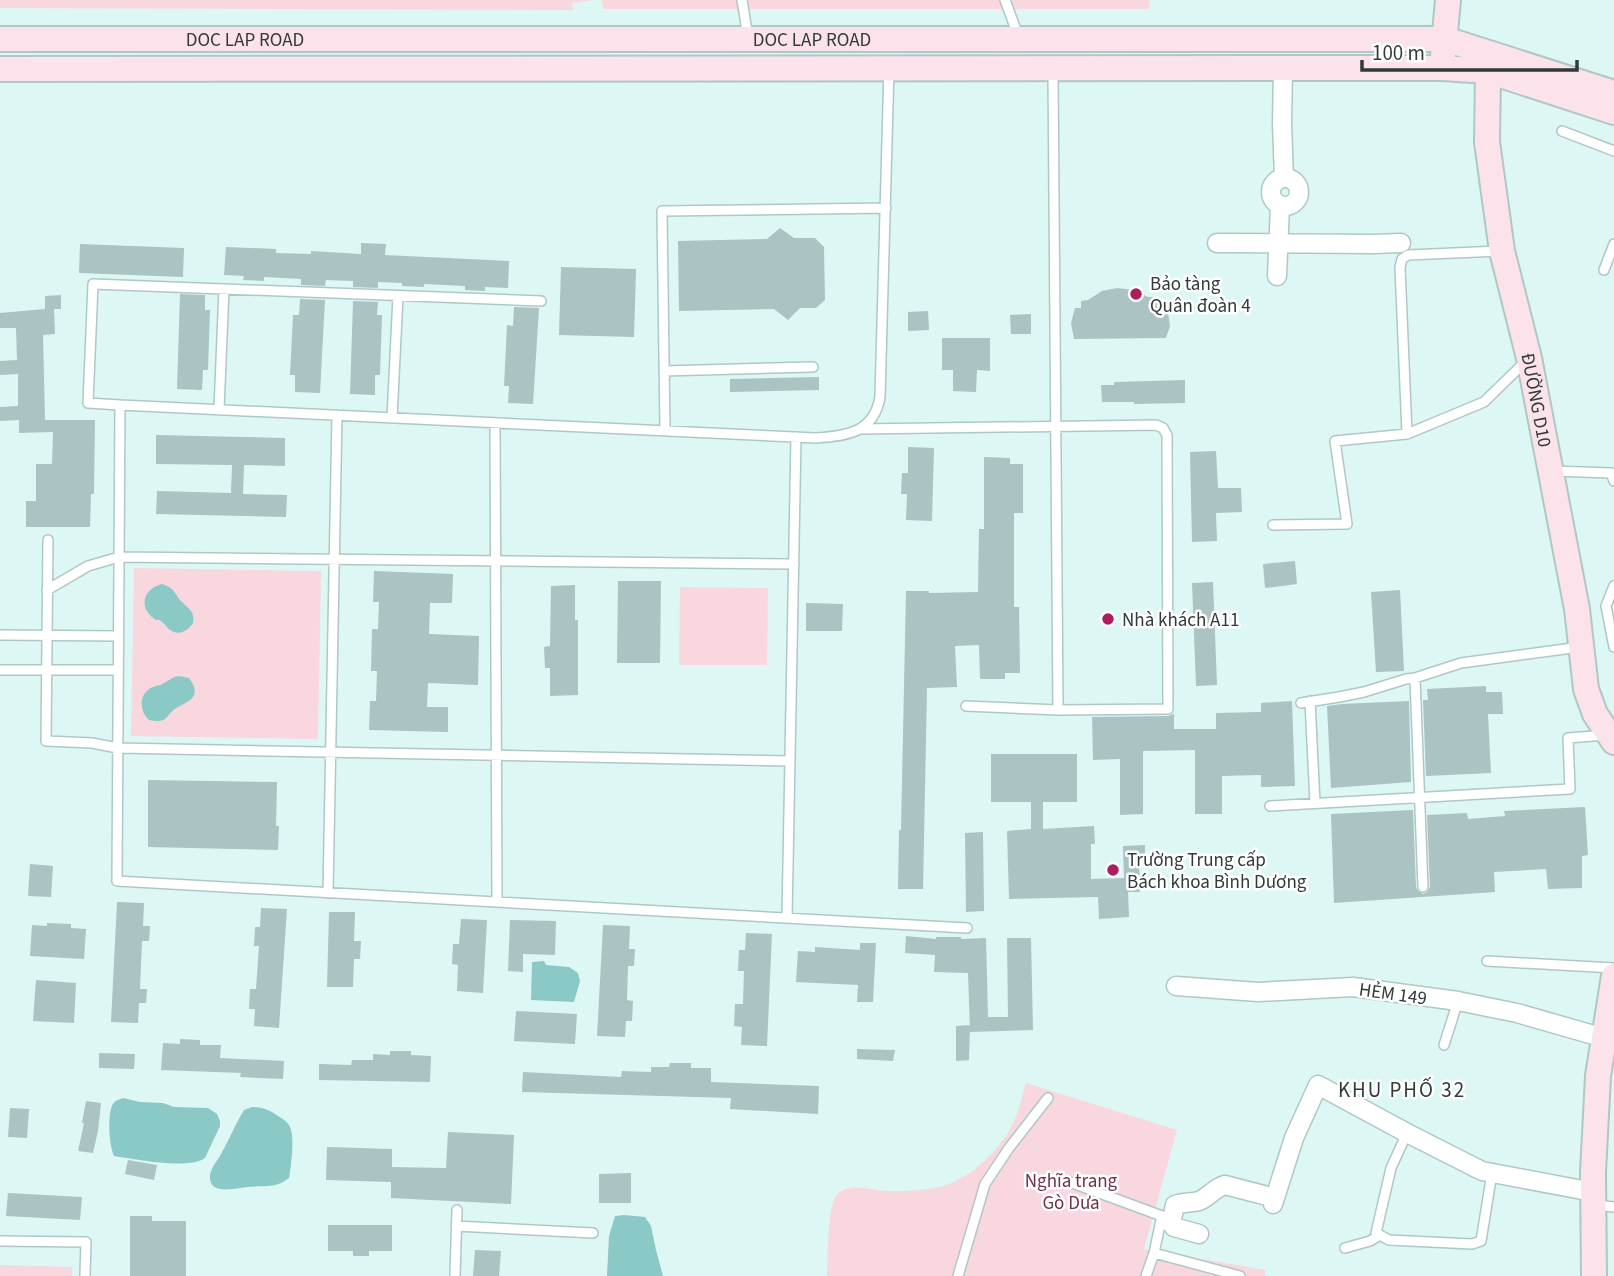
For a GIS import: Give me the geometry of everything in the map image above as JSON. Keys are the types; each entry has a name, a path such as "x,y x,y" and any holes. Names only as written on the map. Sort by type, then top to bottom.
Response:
{"main road":[{"path":"1442,68 1448,0"},
{"name":"DOC LAP ROAD","path":"0,39 1445,39 1489,62 1614,113"},
{"name":"DOC LAP ROAD","path":"0,69 1442,68 1489,62 1614,93"},
{"name":"ĐƯỜNG D10","path":"1489,62 1487,142 1502,251 1529,359 1577,610 1589,700 1611,738"},
{"path":"1594,1276 1600,1201 1598,1076 1612,1009 1614,976"}],"street":[{"path":"1277,276 1280,206 1272,198 1271,188 1274,183 1284,178 1283,68"},
{"path":"1217,243 1401,243"},
{"name":"HẺM 149","path":"1176,986 1258,992 1353,987 1517,1013 1604,1038"},
{"path":"1199,1234 1174,1227 1171,1223 1175,1205 1199,1200 1225,1185 1274,1201 1294,1138 1318,1085 1482,1171 1600,1201"}],"lane":[{"path":"742,0 748,39"},
{"path":"1005,0 1019,39"},
{"path":"541,301 93,284 88,403 796,437 828,437 852,433 873,418 880,397 889,68"},
{"path":"1053,68 1058,710"},
{"path":"1562,131 1614,151"},
{"path":"665,431 662,211 886,208"},
{"path":"1604,270 1614,244"},
{"path":"1407,434 1400,267 1402,259 1408,256 1502,251"},
{"path":"219,409 224,289"},
{"path":"392,418 398,296"},
{"path":"1273,525 1348,524 1335,441 1407,434 1484,402 1529,359"},
{"path":"664,371 813,368"},
{"path":"120,405 117,881 967,928"},
{"path":"328,893 337,415"},
{"path":"495,423 497,902"},
{"path":"860,429 1156,425 1163,428 1167,439 1168,709 1058,710 966,706"},
{"path":"787,918 796,437"},
{"path":"1550,471 1611,473 1614,481"},
{"path":"48,540 46,741 92,743 118,748 790,761"},
{"path":"47,590 88,566 119,557 794,564"},
{"path":"1614,586 1606,606 1614,647"},
{"path":"0,635 118,636"},
{"path":"1315,803 1306,702 1339,697 1415,678 1461,663 1581,647"},
{"path":"0,670 118,670"},
{"path":"1415,678 1423,887"},
{"path":"1270,806 1570,789 1568,738 1611,738"},
{"path":"1487,961 1614,968"},
{"path":"1444,1045 1458,1002"},
{"path":"958,1276 985,1184 1048,1098"},
{"path":"1407,1133 1391,1168 1376,1233 1389,1240 1472,1244 1481,1241 1492,1173"},
{"path":"1067,1181 1162,1216 1146,1276"},
{"path":"455,1276 457,1210"},
{"path":"456,1226 593,1233"},
{"path":"1345,1248 1370,1241 1380,1235"},
{"path":"0,1241 86,1242 85,1276"},
{"path":"1154,1253 1240,1276"}],"green space":[{"path":"0,0 594,0 572,3 573,10 0,8"},
{"path":"601,0 1150,0 1149,9 604,9"},
{"path":"134,568 321,571 318,739 131,736"},
{"path":"680,587 768,588 767,665 679,665"},
{"name":"Nghĩa trang Gò Dưa","path":"1026,1083 1177,1130 1144,1249 1266,1270 1265,1276 827,1276 831,1211 836,1196 841,1191 853,1188 924,1190 957,1180 996,1150 1017,1115"},
{"path":"0,1265 72,1267 72,1276 0,1276"}],"water":[{"path":"162,584 173,590 193,614 193,623 183,632 170,630 152,617 145,607 148,593"},
{"path":"179,676 189,678 193,684 194,696 174,709 164,720 149,720 142,707 145,693"},
{"path":"544,961 546,965 569,967 578,973 580,981 574,1002 531,1000 532,962"},
{"path":"123,1098 174,1107 208,1108 217,1114 220,1126 205,1158 174,1163 114,1156 109,1122 111,1108 116,1101"},
{"path":"252,1107 269,1111 289,1125 292,1159 289,1178 269,1186 225,1189 215,1187 210,1179 212,1169 244,1110"},
{"path":"615,1216 645,1217 651,1226 663,1276 607,1276 609,1236"}],"building":[{"path":"780,228 794,238 815,238 824,247 825,300 816,308 800,308 788,320 774,309 679,311 678,241 767,239"},
{"path":"361,243 386,244 385,255 509,261 508,288 485,287 485,291 465,290 465,286 402,286 402,283 378,282 378,288 353,287 353,281 326,280 325,286 301,285 301,279 264,277 264,281 243,280 244,276 224,275 226,247 276,249 276,253 311,254 311,251 361,254"},
{"path":"80,244 184,248 183,277 79,273"},
{"path":"561,267 636,269 634,337 559,335"},
{"path":"1117,288 1156,297 1157,307 1165,307 1168,313 1170,326 1166,338 1074,339 1071,323 1075,308 1081,308 1081,301 1088,300 1102,291"},
{"path":"180,294 205,295 205,310 210,310 208,370 203,370 202,390 177,389"},
{"path":"61,295 61,309 54,309 55,334 43,335 45,420 95,420 94,494 91,494 90,527 26,527 26,501 36,501 36,464 52,464 53,432 19,433 19,420 0,421 0,407 18,406 18,374 0,375 0,361 17,360 16,328 0,328 0,313 45,309 45,296"},
{"path":"300,299 325,300 320,393 295,392 295,375 290,375 293,315 299,315"},
{"path":"353,301 378,302 377,315 382,315 380,375 375,375 375,395 350,394"},
{"path":"514,307 539,308 533,404 508,403 509,386 504,386 507,325 513,326"},
{"path":"928,311 929,330 908,331 908,312"},
{"path":"1031,314 1031,334 1011,334 1010,315"},
{"path":"942,338 990,338 990,371 977,370 976,392 953,391 953,370 942,370"},
{"path":"819,377 819,390 730,392 730,379"},
{"path":"1185,380 1185,403 1102,402 1101,385 1114,385 1114,382"},
{"path":"156,435 285,438 285,466 244,465 243,494 287,495 286,517 156,514 157,491 231,493 232,465 156,464"},
{"path":"908,447 934,448 932,521 906,520 907,494 901,494 902,473 908,473"},
{"path":"1216,451 1218,488 1241,488 1242,512 1216,513 1217,541 1192,542 1190,452"},
{"path":"984,457 1010,458 1010,464 1023,464 1023,513 1014,513 1014,607 1019,607 1020,673 1005,673 1005,679 980,679 979,645 955,646 957,687 927,688 923,889 898,889 906,591 978,592 979,529 984,529"},
{"path":"1295,561 1297,584 1265,588 1263,564"},
{"path":"374,571 453,574 452,603 430,603 429,634 479,636 478,685 428,683 427,707 448,707 448,732 369,730 370,701 376,701 377,671 371,671 372,629 378,629 379,602 373,602"},
{"path":"618,581 661,581 660,663 617,663"},
{"path":"1213,582 1217,685 1196,686 1192,583"},
{"path":"575,585 578,695 550,696 550,668 545,668 544,647 550,646 551,586"},
{"path":"1400,590 1404,671 1376,672 1371,592"},
{"path":"806,603 843,604 842,631 806,631"},
{"path":"1486,686 1486,692 1502,692 1503,714 1488,714 1491,773 1426,776 1423,700 1428,700 1427,689"},
{"path":"1292,701 1295,786 1261,787 1261,775 1222,776 1222,814 1195,814 1195,750 1143,751 1143,814 1120,815 1120,759 1093,760 1092,717 1174,714 1174,729 1216,729 1216,713 1261,712 1261,703"},
{"path":"1409,701 1411,782 1331,788 1327,706"},
{"path":"991,754 1077,754 1077,802 1043,802 1043,829 1094,826 1091,879 1124,878 1123,846 1145,845 1145,860 1139,861 1140,892 1128,892 1129,917 1099,919 1098,897 1009,899 1007,831 1031,829 1031,802 991,802"},
{"path":"148,780 277,782 278,850 148,847"},
{"path":"1585,807 1588,855 1582,856 1582,888 1548,889 1546,869 1494,872 1495,892 1334,903 1331,814 1413,810 1416,887 1423,894 1430,887 1427,815 1467,813 1468,819 1505,816 1504,811"},
{"path":"983,832 984,911 966,912 965,833"},
{"path":"30,864 53,866 51,897 28,896"},
{"path":"117,902 144,903 143,926 150,926 149,941 142,941 140,989 147,989 146,1003 139,1003 138,1023 111,1022"},
{"path":"261,908 287,909 279,1028 254,1026 255,1009 249,1009 250,989 256,989 259,946 254,946 255,927 260,927"},
{"path":"329,912 355,912 354,941 361,941 360,959 354,959 353,987 327,987"},
{"path":"461,919 487,920 483,993 457,991 458,965 452,964 453,944 459,944"},
{"path":"510,920 556,921 555,955 523,954 523,972 508,971"},
{"path":"47,923 71,924 71,928 86,929 84,959 30,956 32,925 47,926"},
{"path":"603,925 630,926 629,949 635,949 634,966 628,966 627,1000 633,1001 632,1021 626,1021 625,1037 597,1036"},
{"path":"746,933 772,934 767,1046 741,1045 742,1027 734,1026 735,1004 743,1004 744,971 738,971 739,950 745,950"},
{"path":"906,936 936,939 986,938 988,1017 1008,1017 1007,938 1031,938 1033,1030 970,1032 968,973 934,972 935,955 905,953"},
{"path":"860,943 876,943 873,1002 857,1002 858,985 796,982 798,951 815,952 815,947 860,950"},
{"path":"36,980 76,983 74,1023 33,1021"},
{"path":"516,1011 577,1014 575,1044 514,1041"},
{"path":"970,1025 969,1060 956,1061 956,1026"},
{"path":"180,1039 200,1040 200,1045 221,1045 220,1058 284,1061 283,1079 240,1077 241,1073 161,1070 163,1043 180,1044"},
{"path":"857,1049 895,1050 893,1061 857,1059"},
{"path":"390,1051 411,1051 411,1055 431,1056 430,1082 319,1080 319,1064 351,1065 352,1060 373,1060 373,1054 390,1055"},
{"path":"99,1053 135,1054 134,1069 99,1068"},
{"path":"670,1063 691,1063 691,1068 711,1068 711,1082 819,1086 818,1114 730,1109 731,1098 522,1092 523,1072 621,1077 622,1071 651,1072 651,1067 669,1067"},
{"path":"86,1101 101,1103 93,1153 78,1151"},
{"path":"10,1108 29,1109 27,1138 8,1137"},
{"path":"448,1132 514,1135 511,1204 391,1198 391,1182 326,1180 327,1147 392,1149 392,1167 446,1168"},
{"path":"128,1160 157,1165 154,1180 125,1174"},
{"path":"631,1173 631,1203 599,1203 599,1174"},
{"path":"8,1193 82,1197 80,1220 6,1216"},
{"path":"130,1216 152,1216 152,1221 186,1221 186,1276 130,1276"},
{"path":"328,1225 392,1225 392,1251 369,1251 369,1256 353,1256 353,1251 328,1251"},
{"path":"475,1250 501,1251 499,1276 473,1276"}],"place":[{"name":"Bảo tàng Quân đoàn 4","path":"1136,294"},
{"name":"Nhà khách A11","path":"1108,619"},
{"name":"Trường Trung cấp Bách khoa Bình Dương","path":"1113,870"}],"district":[{"name":"KHU PHỐ 32","path":"1402,1090"}]}
